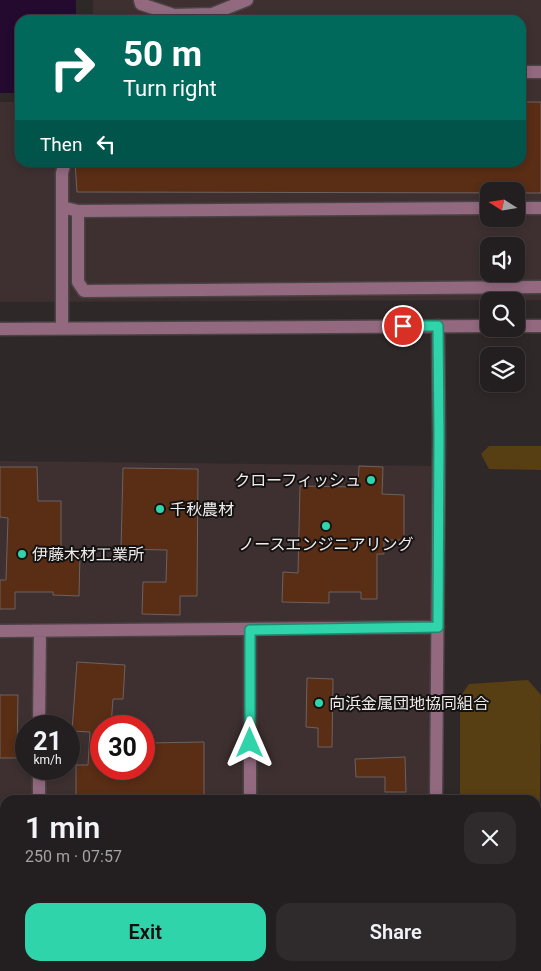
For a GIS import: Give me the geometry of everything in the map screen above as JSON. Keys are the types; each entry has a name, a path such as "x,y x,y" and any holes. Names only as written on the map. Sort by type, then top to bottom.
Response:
{"street":[{"path":"140,0 142,4 174,15 212,14 247,0"},
{"path":"526,72 541,72"},
{"path":"62,328 62,173 64,167"},
{"path":"62,207 78,211 480,208"},
{"path":"525,208 541,208"},
{"path":"78,211 78,282 84,291 541,287"},
{"path":"436,795 438,326"},
{"path":"0,328 480,326"},
{"path":"525,326 541,326"},
{"path":"0,631 438,627"},
{"path":"250,630 250,795"},
{"path":"39,715 40,631"},
{"path":"39,780 39,795"}],"shaded area":[{"path":"0,0 76,0 76,15 15,15 15,93 0,93"},
{"path":"93,0 541,0 541,300 525,300 525,292 480,292 480,300 0,302 0,102 15,102 15,167 526,167 526,15 93,15"},
{"path":"489,446 541,446 541,470 489,469 481,454"},
{"path":"0,461 431,466 430,795 0,795"},
{"path":"528,680 541,695 540,795 460,795 460,697 469,684"}],"building":[{"path":"526,102 541,102 541,193 525,193 525,182 480,182 480,193 77,192 75,167 526,167"},
{"path":"359,466 383,467 382,494 404,495 404,540 384,540 384,554 377,554 377,599 361,599 361,592 329,592 329,603 282,602 283,572 298,573 300,486 358,487"},
{"path":"0,467 37,467 38,501 61,501 61,553 80,554 79,596 53,595 53,592 15,592 15,609 0,609 0,580 6,580 8,518 0,517"},
{"name":"千秋農材","path":"123,468 198,469 197,596 180,596 180,615 142,614 143,582 166,582 167,550 121,549"},
{"path":"77,662 125,665 123,699 113,699 112,715 90,715 90,732 80,731 80,715 73,715"},
{"name":"向浜金属団地協同組合","path":"307,678 333,679 332,747 318,747 318,728 306,727"},
{"path":"0,695 18,695 18,715 15,715 15,758 0,758"},
{"path":"90,732 90,780 155,780 155,743 204,742 204,795 76,795 76,780 80,780 80,765 88,765"},
{"path":"405,757 406,792 385,792 385,777 356,777 355,759"}],"place":[{"name":"クローフィッシュ","path":"371,480"},
{"name":"千秋農材","path":"160,509"},
{"name":"ノースエンジニアリング","path":"326,526"},
{"name":"伊藤木材工業所","path":"22,554"},
{"name":"向浜金属団地協同組合","path":"319,703"}],"route":[{"path":"250,743 250,630 438,627 438,326 403,326"}]}
